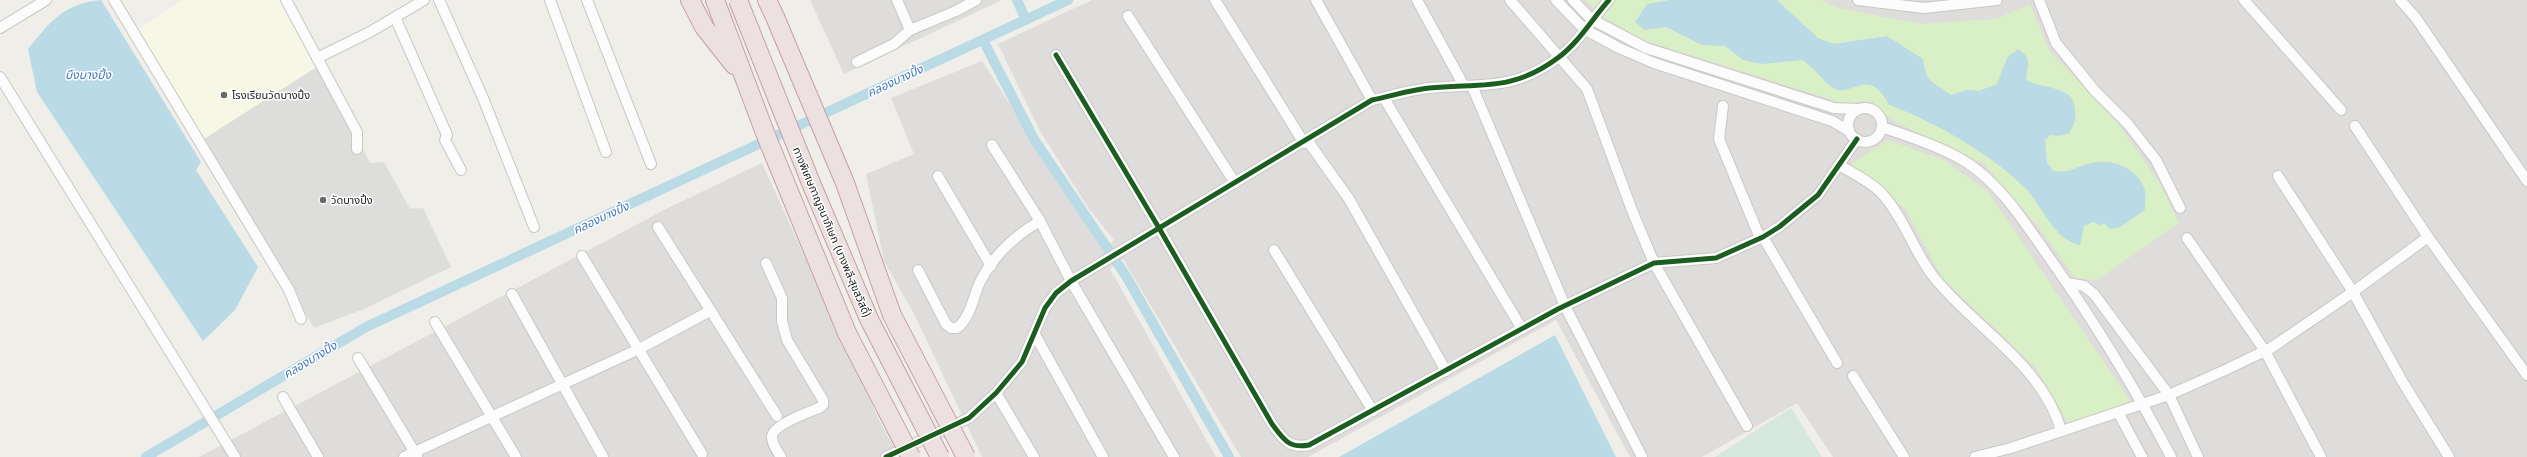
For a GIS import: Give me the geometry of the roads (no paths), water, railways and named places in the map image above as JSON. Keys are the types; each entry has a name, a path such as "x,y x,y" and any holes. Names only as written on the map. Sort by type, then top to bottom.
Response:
{"highway":[{"path":"690,0 714,42 741,73"},
{"path":"715,0 741,73 847,333 911,457"},
{"name":"ทางพิเศษกาญจนาภิเษก (บางพลี-สุขสวัสดิ์)","path":"738,0 813,188 869,319 940,457"},
{"path":"767,0 773,8 845,183 892,315 966,457"}],"street":[{"path":"0,28 46,0"},
{"path":"114,0 289,290 301,319"},
{"path":"286,0 357,132 357,149"},
{"path":"317,58 424,0"},
{"path":"439,0 483,98 534,227"},
{"path":"550,0 606,152"},
{"path":"587,0 651,164"},
{"path":"897,0 910,30"},
{"path":"857,62 894,44 910,30 956,12 976,0"},
{"path":"1216,0 1305,141 1349,199 1446,371"},
{"path":"1316,0 1372,100"},
{"path":"1417,0 1468,86 1565,306 1642,457"},
{"path":"1510,0 1586,89 1633,213 1654,263 1747,426"},
{"path":"1556,0 1584,29 1654,62 1832,121 1849,131 1857,139 1872,140 1882,127"},
{"path":"1573,0 1592,20 1635,43 1699,66 1834,108 1858,110 1867,108 1876,112 1882,127 1933,146 1966,162 2012,204 2067,283 2143,403 2171,457"},
{"path":"886,457 969,418 996,393 1022,362 1045,308 1056,293 1071,281 1125,250 1372,100 1384,98 1400,92 1468,86 1491,86 1516,82 1535,73 1560,57 1577,40 1584,29 1609,0"},
{"path":"1858,0 1924,8 1997,0"},
{"path":"2039,0 2056,43 2095,91 2128,124 2143,143 2165,174 2180,208"},
{"path":"2244,0 2341,110"},
{"path":"2400,0 2416,18 2474,106 2527,181"},
{"path":"1128,16 1235,183"},
{"path":"395,17 447,134 445,140 461,170"},
{"path":"1056,55 1159,228 1272,424 1289,445 1299,447 1309,445 1373,412 1565,306 1654,263 1716,258 1762,237 1779,227 1818,195 1857,139"},
{"path":"0,77 235,457"},
{"path":"1384,98 1522,329"},
{"path":"1723,106 1719,139 1762,237 1837,363"},
{"path":"1849,131 1849,120 1858,110"},
{"path":"2355,126 2428,237 2527,375"},
{"path":"992,145 1040,221 1071,281 1174,457"},
{"path":"1839,165 1884,195 1903,223 1932,275 1951,297 2023,366 2041,387 2056,413 2062,430"},
{"path":"938,176 991,266"},
{"path":"2278,176 2353,292 2402,381 2449,457"},
{"path":"918,270 946,324 951,328 957,328 964,322 980,281 991,266 1013,240 1040,221"},
{"path":"658,227 777,416"},
{"path":"1975,457 2013,452 2062,430 2170,395 2265,351 2353,292 2428,237"},
{"path":"2187,238 2265,351 2321,457"},
{"path":"1274,250 1373,412"},
{"path":"582,256 702,454"},
{"path":"766,263 782,298 782,321 787,340 823,400 823,405 819,408 781,425 774,431 772,437 774,446 781,457"},
{"path":"2067,283 2084,286 2094,294 2170,395 2198,457"},
{"path":"512,294 603,457"},
{"path":"404,457 416,454 492,416 639,349 710,311"},
{"path":"435,322 516,457"},
{"path":"1034,333 1103,457"},
{"path":"358,358 416,454"},
{"path":"1853,376 1904,457"},
{"path":"996,393 1034,457"},
{"path":"283,397 318,457"},
{"path":"2118,412 2142,457"}],"water":[{"name":"บึงบางปิ้ง","path":"101,0 201,162 196,170 258,267 235,310 203,341 37,92 28,49 51,22 67,10 77,5"},
{"path":"1670,0 1777,0 1818,38 1834,44 1887,36 1923,59 1928,78 1951,95 1967,90 1979,91 1997,84 2007,58 2018,49 2028,60 2026,80 2063,91 2069,95 2073,101 2075,118 2069,133 2059,136 2050,135 2045,141 2047,162 2053,171 2060,172 2071,170 2086,164 2098,162 2120,165 2133,173 2142,184 2145,191 2145,210 2120,227 2110,229 2104,223 2100,225 2093,222 2084,226 2080,245 2070,241 2055,229 2031,195 2011,175 1979,151 1942,129 1889,105 1882,93 1875,87 1868,84 1848,89 1835,89 1802,60 1763,64 1743,60 1725,46 1702,45 1666,27 1645,30 1635,22 1647,4"},
{"path":"1555,335 1616,457 1339,457"}],"waterway":[{"path":"1017,0 1026,20"},
{"name":"คลองบางปิ้ง","path":"146,457 366,327 1068,0"},
{"path":"983,40 1034,139 1126,276 1229,457"}],"place":[{"name":"โรงเรียนวัดบางปิ้ง","path":"224,95"},
{"name":"วัดบางปิ้ง","path":"323,200"}]}
